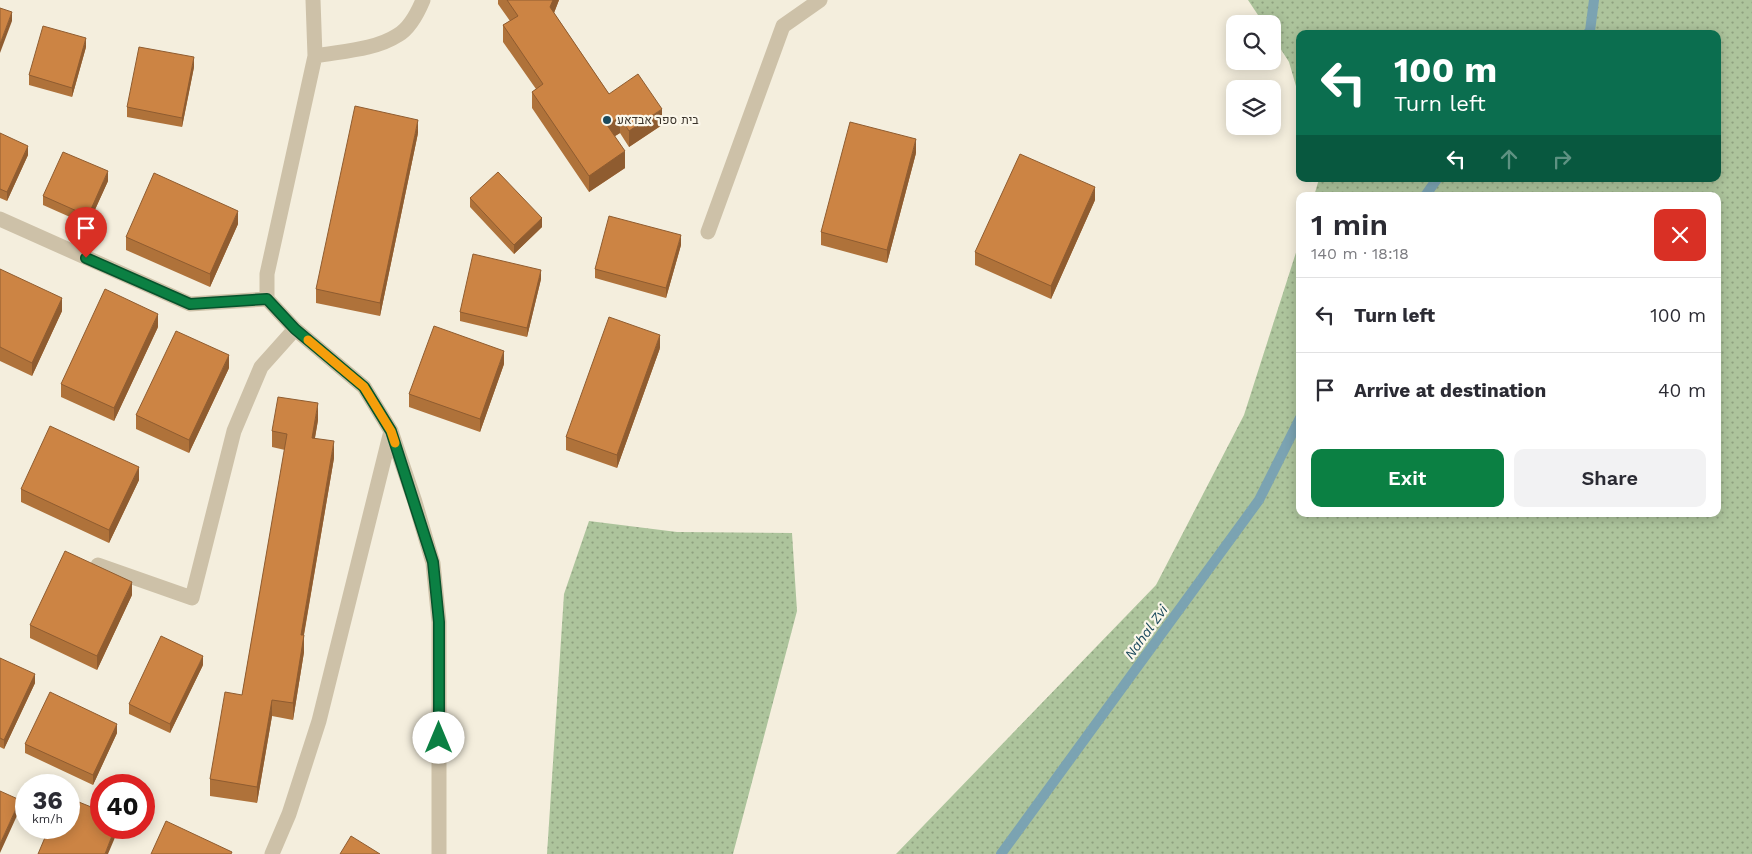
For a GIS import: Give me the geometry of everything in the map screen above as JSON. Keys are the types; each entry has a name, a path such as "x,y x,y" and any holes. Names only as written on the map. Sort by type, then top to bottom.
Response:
{"street":[{"path":"313,0 315,56 267,274 267,299 295,329 364,387 391,431 426,536 433,562 439,622 439,854"},
{"path":"315,56 380,44 400,34 416,16 423,0"},
{"path":"708,232 783,26 820,0"},
{"path":"0,219 190,304 267,299"},
{"path":"98,566 192,598 234,431 261,367 295,329"},
{"path":"272,854 289,814 319,721 391,431"}],"green space":[{"path":"1248,0 1752,0 1752,854 896,854 1156,585 1244,415 1296,252 1296,517 1721,517 1721,192 1315,192 1318,182 1721,182 1721,30 1296,30 1296,86 1289,62 1281,50 1281,15 1258,15"},
{"path":"589,521 677,532 792,533 797,611 733,854 547,854 564,594"}],"building":[{"path":"507,0 553,0 550,7 609,94 638,74 662,109 629,131 620,117 607,125 625,151 589,176 532,92 543,84 503,25 518,16"},
{"path":"0,8 12,12 0,44"},
{"path":"43,26 86,38 72,88 29,75"},
{"path":"139,47 194,57 182,118 127,107"},
{"path":"355,106 418,120 380,303 316,289"},
{"path":"850,122 916,139 887,250 821,232"},
{"path":"0,133 28,146 7,192 0,189"},
{"path":"63,152 108,171 88,216 43,196"},
{"path":"1020,154 1095,187 1051,286 975,252"},
{"path":"498,172 542,218 514,245 470,198"},
{"path":"154,173 238,211 210,274 126,237"},
{"path":"609,216 681,235 666,288 595,269"},
{"path":"473,254 541,270 527,328 460,312"},
{"path":"0,269 62,298 32,363 0,347"},
{"path":"105,289 158,314 114,408 61,384"},
{"path":"609,317 660,335 617,455 566,437"},
{"path":"434,326 504,351 480,419 409,394"},
{"path":"176,331 229,355 189,440 136,415"},
{"path":"278,397 318,403 312,438 334,441 301,635 304,635 293,703 272,700 257,787 210,779 225,692 242,695 287,434 272,431"},
{"path":"50,426 139,467 109,530 21,489"},
{"path":"65,551 132,582 97,656 30,625"},
{"path":"161,636 203,656 170,724 129,704"},
{"path":"0,658 35,674 4,740 0,738"},
{"path":"50,692 117,724 93,774 25,744"},
{"path":"0,791 15,798 15,811 0,844"},
{"path":"80,802 90,807 90,839 111,839 105,854 38,854 44,839 80,839"},
{"path":"166,821 232,852 231,854 151,854"},
{"path":"351,836 380,854 340,854"}],"waterway":[{"name":"Nahal Zvi","path":"1590,30 1594,0"},
{"name":"Nahal Zvi","path":"1428,192 1435,182"},
{"name":"Nahal Zvi","path":"1001,854 1259,500 1296,426"}],"slow traffic":[{"path":"308,340 364,387 391,431 395,443"}],"place":[{"name":"בית ספר אבדאע","path":"607,120"}],"route":[{"path":"86,258 190,304 267,299 295,329 364,387 391,431 433,562 439,622 439,738"}]}
